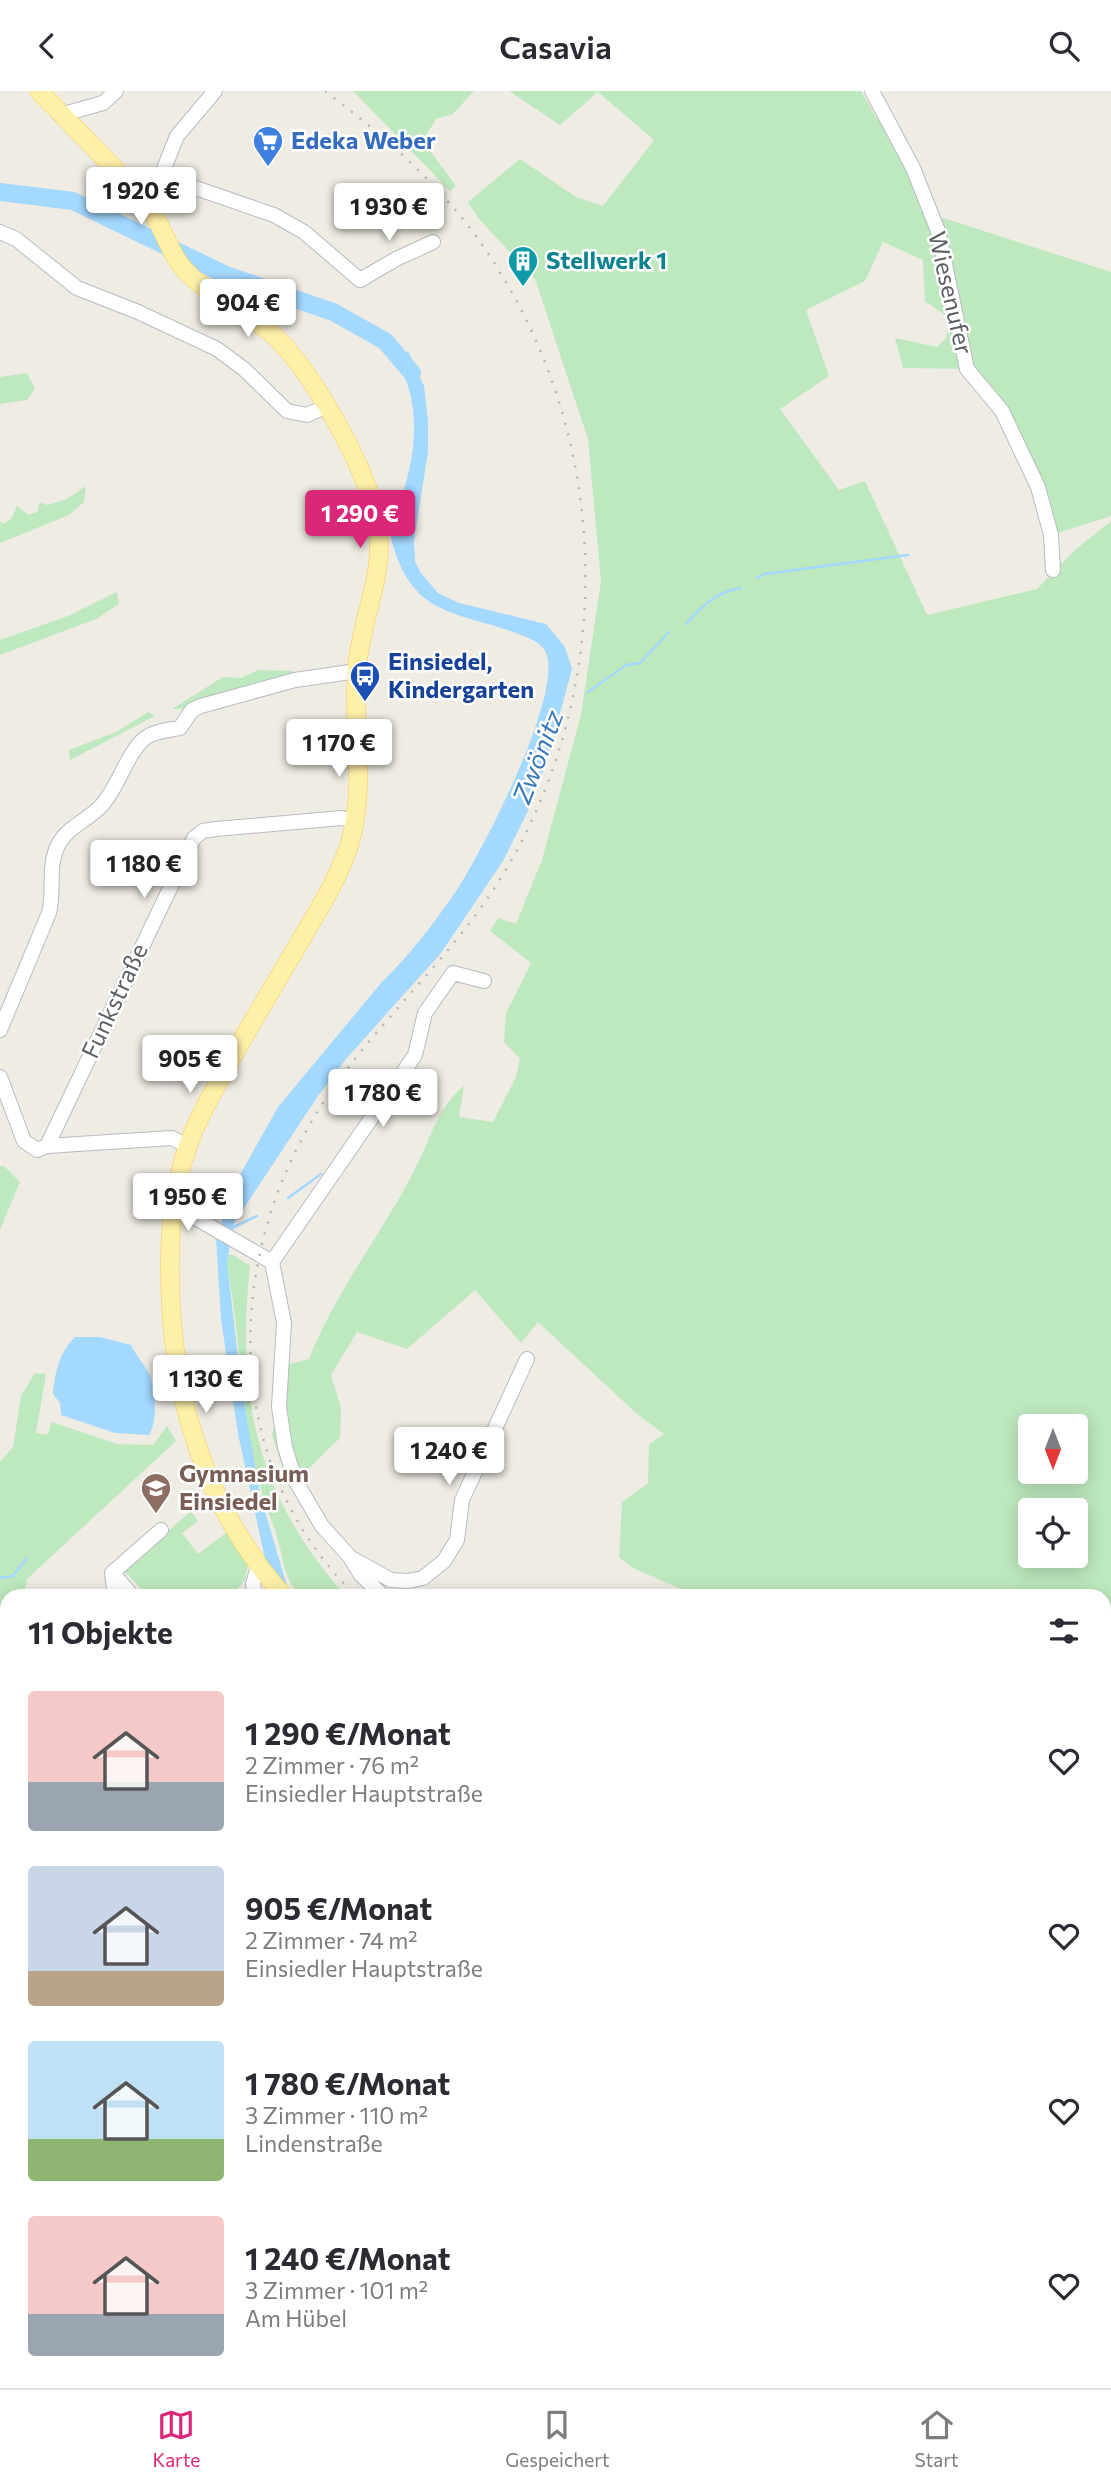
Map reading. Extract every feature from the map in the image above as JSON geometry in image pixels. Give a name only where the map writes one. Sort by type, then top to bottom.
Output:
[{"type":"main road","points":[[40,91],[60,115],[145,200],[181,265],[207,289],[270,331],[291,354],[351,450],[372,499],[380,543],[376,589],[363,633],[357,671],[359,771],[355,821],[339,870],[201,1115],[187,1146],[172,1210],[170,1302],[182,1402],[212,1486],[258,1567],[277,1589]]},
{"type":"street","points":[[60,115],[103,103],[116,91]]},
{"type":"street","points":[[145,200],[161,176],[177,136],[215,91]]},
{"type":"street","name":"Wiesenufer","points":[[872,91],[913,168],[937,231],[967,369],[1002,411],[1038,487],[1051,535],[1053,571]]},
{"type":"street","points":[[161,176],[274,215],[304,232],[360,280],[433,242]]},
{"type":"street","points":[[0,232],[16,239],[76,288],[138,311],[217,349],[244,369],[287,411],[307,415],[325,407]]},
{"type":"street","points":[[0,1030],[49,913],[52,902],[50,869],[57,847],[67,831],[99,808],[113,792],[139,744],[148,736],[180,728],[192,711],[201,706],[305,678],[357,671]]},
{"type":"street","name":"Funkstraße","points":[[47,1146],[194,838],[203,831],[216,829],[341,818],[355,821]]},
{"type":"street","points":[[272,1262],[415,1055],[425,1013],[453,973],[484,981]]},
{"type":"street","points":[[0,1077],[23,1141],[37,1150],[47,1146],[172,1138],[187,1146]]},
{"type":"street","points":[[172,1210],[187,1213],[272,1262],[285,1324],[279,1407],[285,1447],[295,1480],[322,1526],[376,1589]]},
{"type":"street","points":[[350,1557],[391,1580],[423,1578],[444,1562],[457,1540],[462,1500],[527,1359]]},
{"type":"street","points":[[112,1573],[161,1530]]},
{"type":"street","points":[[253,1589],[258,1567]]},
{"type":"street","points":[[112,1573],[114,1589]]},
{"type":"street","points":[[112,1573],[126,1589]]},
{"type":"green space","points":[[353,91],[474,91],[453,114],[436,119],[427,134],[431,152],[456,186],[450,191]]},
{"type":"green space","points":[[509,91],[861,91],[877,119],[885,117],[931,214],[1111,272],[1111,516],[1051,535],[1002,411],[967,369],[903,368],[895,338],[937,347],[946,338],[950,319],[925,301],[923,260],[883,242],[865,281],[806,310],[829,376],[780,409],[839,490],[865,481],[927,615],[1037,589],[1075,550],[1111,521],[1111,1589],[681,1589],[633,1568],[619,1557],[622,1502],[648,1483],[649,1444],[664,1434],[637,1414],[538,1322],[521,1343],[475,1290],[407,1349],[357,1332],[331,1375],[341,1408],[340,1438],[309,1468],[287,1482],[272,1435],[286,1365],[309,1359],[332,1311],[419,1162],[447,1104],[464,1086],[459,1117],[493,1122],[516,1077],[520,1058],[504,1042],[506,1013],[531,963],[490,931],[498,918],[516,924],[542,860],[581,715],[601,581],[588,439],[535,279],[479,219],[468,202],[520,159],[576,197],[603,206],[654,140],[598,92],[560,125]]},
{"type":"green space","points":[[27,373],[35,389],[27,400],[0,404],[0,377]]},
{"type":"green space","points":[[86,486],[84,502],[69,515],[0,543],[0,521],[3,524],[11,519],[17,506],[29,515],[37,512],[40,502],[47,505],[67,499]]},
{"type":"green space","points":[[117,592],[119,604],[96,619],[0,655],[0,640],[68,616]]},
{"type":"green space","points":[[258,670],[293,671],[292,677],[197,701],[181,709],[172,709],[223,677],[241,678]]},
{"type":"green space","points":[[148,712],[155,716],[70,760],[69,750],[116,732]]},
{"type":"green space","points":[[0,1166],[4,1166],[20,1182],[0,1230]]},
{"type":"green space","points":[[225,1255],[234,1255],[250,1266],[246,1359],[250,1402],[259,1443],[272,1482],[291,1521],[315,1558],[340,1589],[295,1589],[290,1582],[258,1480],[243,1391]]},
{"type":"green space","points":[[35,1373],[46,1374],[36,1433],[47,1435],[52,1422],[117,1444],[153,1445],[167,1426],[176,1441],[27,1579],[25,1589],[0,1589],[0,1462],[13,1447],[21,1396]]},
{"type":"green space","points":[[191,1511],[198,1521],[182,1533],[198,1554],[227,1532],[248,1565],[245,1580],[238,1589],[141,1589],[123,1570]]},
{"type":"water","points":[[408,351],[424,386],[428,452],[414,540],[415,561],[420,572],[438,593],[459,603],[546,624],[565,647],[572,669],[548,758],[528,811],[503,861],[441,953],[346,1059],[318,1096],[234,1223],[227,1262],[241,1385],[260,1495],[288,1589],[271,1589],[238,1434],[221,1319],[216,1237],[241,1173],[278,1107],[422,937],[469,869],[520,768],[545,695],[548,667],[543,648],[538,643],[439,607],[424,598],[411,584],[401,566],[392,542],[391,529],[408,476],[414,424],[409,390],[395,359]]},
{"type":"water","points":[[75,1337],[100,1337],[131,1345],[151,1379],[155,1415],[149,1435],[115,1433],[61,1415],[60,1403],[53,1394],[55,1378],[62,1356]]},
{"type":"waterway","name":"Zwönitz","points":[[0,192],[73,201],[226,275],[333,312],[385,341],[412,373]]},
{"type":"waterway","points":[[757,578],[764,574],[908,555]]},
{"type":"waterway","points":[[686,624],[717,596],[741,588]]},
{"type":"waterway","points":[[588,692],[626,665],[640,663],[669,632]]},
{"type":"waterway","points":[[288,1198],[321,1174]]},
{"type":"waterway","points":[[232,1228],[257,1216]]},
{"type":"waterway","points":[[0,1578],[13,1576],[26,1559]]},
{"type":"railway","points":[[325,91],[383,138],[437,189],[469,227],[516,299],[550,377],[573,458],[584,541],[583,626],[570,709],[545,791],[507,868],[488,897],[446,952],[357,1056],[336,1084],[299,1145],[272,1210],[255,1277],[250,1346],[257,1413],[277,1479],[309,1540],[350,1589]]},
{"type":"place","name":"Edeka Weber","points":[[268,168]]},
{"type":"place","name":"Stellwerk 1","points":[[523,288]]},
{"type":"place","name":"Einsiedel, Kindergarten","points":[[365,703]]},
{"type":"place","name":"Gymnasium Einsiedel","points":[[156,1515]]}]
